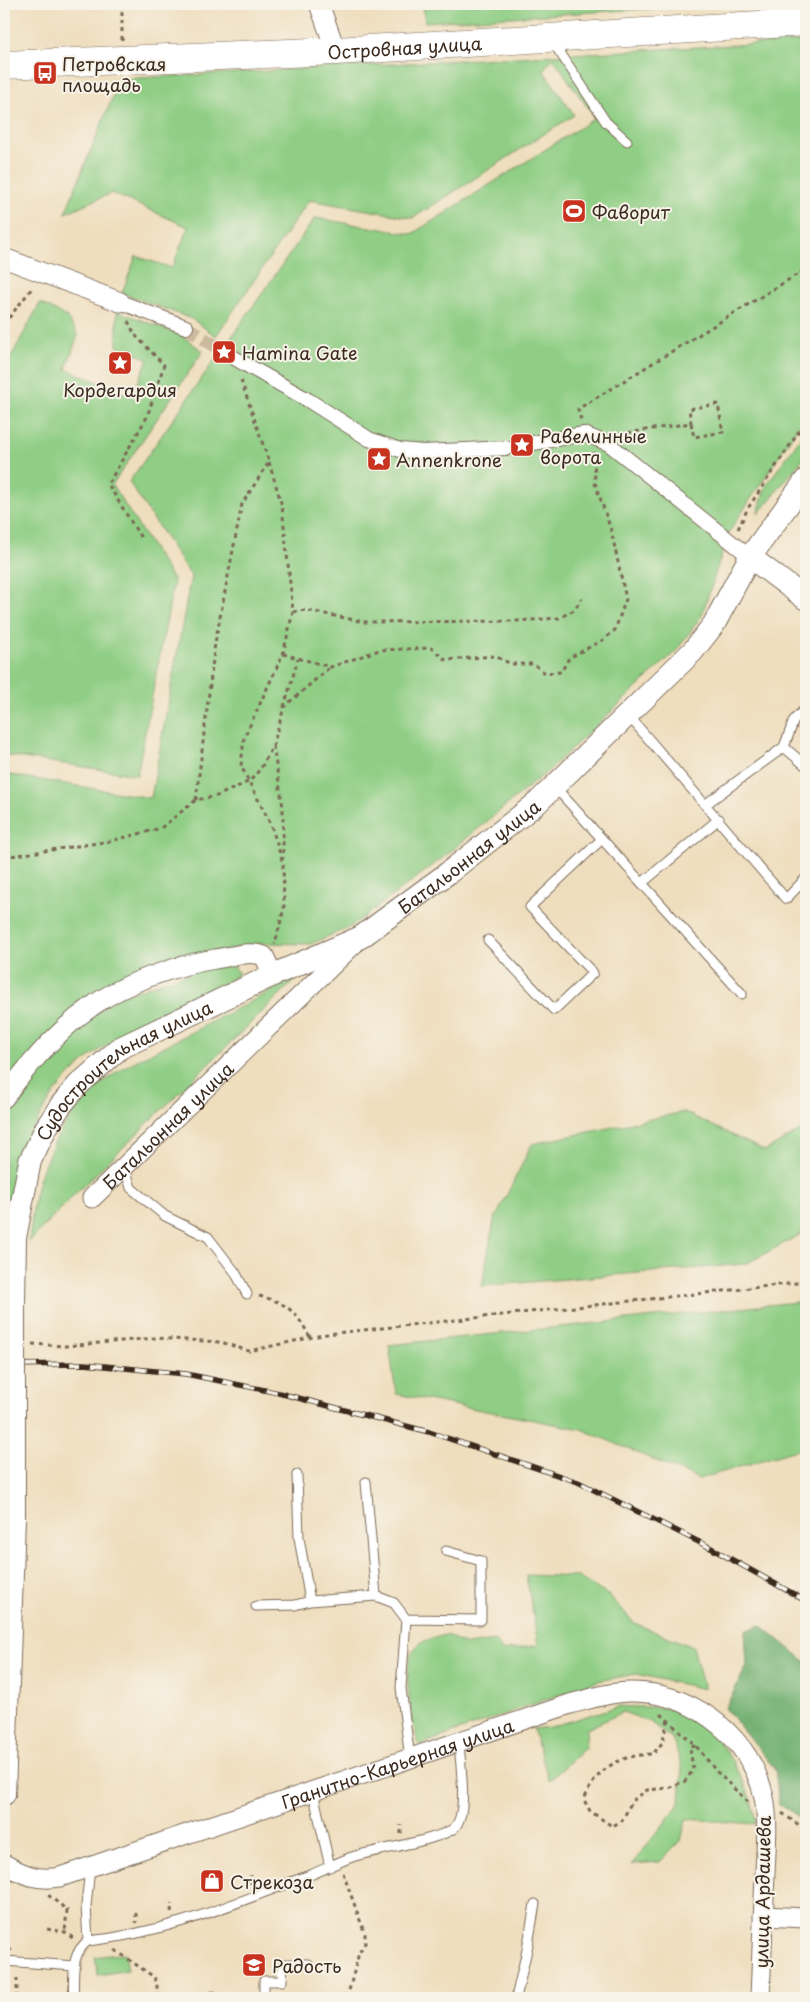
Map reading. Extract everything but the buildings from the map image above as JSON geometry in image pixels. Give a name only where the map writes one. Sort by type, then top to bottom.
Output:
[{"type":"main road","name":"Островная улица","points":[[4,65],[336,50],[806,22]]},
{"type":"street","points":[[319,4],[336,50]]},
{"type":"street","points":[[4,258],[186,327]]},
{"type":"street","points":[[224,352],[308,400],[369,439],[400,450],[423,452],[506,448]]},
{"type":"street","points":[[522,445],[589,436],[609,444],[731,544],[806,599]]},
{"type":"street","name":"Батальонная улица","points":[[92,1198],[361,936],[448,873],[555,786],[693,650],[714,624],[750,557],[806,480]]},
{"type":"street","name":"Судостроительная улица","points":[[4,1794],[14,1528],[15,1238],[30,1161],[46,1128],[61,1105],[78,1085],[120,1048],[269,965],[361,936]]},
{"type":"street","points":[[4,1098],[34,1061],[66,1027],[92,1005],[112,994],[168,971],[205,961],[250,954],[269,965]]},
{"type":"street","name":"Гранитно-Карьерная улица","points":[[4,1864],[25,1876],[36,1878],[60,1877],[570,1704],[629,1692],[672,1699],[699,1710],[718,1723],[734,1739],[761,1786]]},
{"type":"street","name":"улица Ардашева","points":[[760,1998],[765,1812],[761,1786]]},
{"type":"street","points":[[763,1916],[806,1918]]},
{"type":"lane","points":[[550,36],[606,122],[627,141]]},
{"type":"lane","points":[[706,804],[784,747],[794,720],[806,708]]},
{"type":"lane","points":[[628,715],[786,899],[806,878]]},
{"type":"lane","points":[[784,747],[806,766]]},
{"type":"lane","points":[[555,786],[742,994]]},
{"type":"lane","points":[[642,883],[719,819]]},
{"type":"lane","points":[[488,940],[554,1010],[593,973],[530,907],[602,839]]},
{"type":"lane","points":[[124,1167],[131,1188],[165,1216],[208,1237],[235,1272],[247,1294]]},
{"type":"lane","points":[[297,1474],[299,1538],[310,1601]]},
{"type":"lane","points":[[366,1482],[376,1596]]},
{"type":"lane","points":[[406,1619],[481,1620],[481,1561],[446,1551]]},
{"type":"lane","points":[[256,1606],[295,1605],[310,1601],[376,1596],[394,1603],[406,1619],[401,1688],[410,1759]]},
{"type":"lane","points":[[85,1944],[146,1933],[183,1922],[330,1867],[354,1856],[427,1838],[453,1829],[461,1817],[462,1806],[459,1743]]},
{"type":"lane","points":[[313,1792],[330,1867]]},
{"type":"lane","points":[[74,1998],[75,1957],[85,1944],[90,1868]]},
{"type":"lane","points":[[516,1998],[535,1904]]},
{"type":"lane","points":[[4,1961],[75,1966]]},
{"type":"lane","points":[[264,1998],[264,1982],[282,1981],[283,1964],[308,1964]]},
{"type":"path","points":[[122,4],[122,48]]},
{"type":"path","points":[[284,707],[330,667],[379,650],[414,647],[431,648],[446,660],[495,656],[511,664],[534,664],[545,673],[561,672],[569,658],[603,640],[615,630],[626,599],[611,530],[595,483],[589,436],[578,409],[806,269]]},
{"type":"path","points":[[4,324],[44,273]]},
{"type":"path","points":[[120,302],[135,335],[164,365],[147,417],[108,484],[141,538]]},
{"type":"path","points":[[224,352],[243,384],[282,506],[293,612],[284,654],[244,738],[241,766],[271,825],[283,862]]},
{"type":"path","points":[[718,404],[723,432],[694,437],[691,423],[689,409],[718,404]]},
{"type":"path","points":[[731,544],[748,508],[806,421]]},
{"type":"path","points":[[589,436],[691,423]]},
{"type":"path","points":[[196,800],[215,643],[242,504],[269,462]]},
{"type":"path","points":[[293,612],[306,610],[365,622],[516,621],[559,618],[574,610],[582,598]]},
{"type":"path","points":[[284,654],[330,667]]},
{"type":"path","points":[[4,857],[111,841],[161,828],[196,800],[217,796],[250,782],[261,768],[273,746],[298,659]]},
{"type":"path","points":[[269,965],[284,908],[283,807],[273,746]]},
{"type":"path","points":[[26,1344],[66,1346],[155,1338],[221,1342],[249,1351],[310,1337],[806,1282]]},
{"type":"path","points":[[247,1294],[278,1300],[298,1315],[310,1337]]},
{"type":"path","points":[[629,1692],[668,1720],[696,1746],[717,1772],[754,1808],[765,1812]]},
{"type":"path","points":[[668,1720],[662,1743],[653,1754],[634,1755],[616,1762],[597,1776],[584,1800],[590,1811],[612,1826],[622,1821],[632,1801],[647,1790],[668,1788],[686,1781],[693,1770],[690,1746],[696,1746]]},
{"type":"path","points":[[340,1863],[364,1934],[365,1943],[359,1953],[347,1998]]},
{"type":"path","points":[[36,1878],[38,1884],[52,1899],[67,1910],[65,1932]]},
{"type":"path","points":[[47,1929],[65,1932],[85,1944]]},
{"type":"path","points":[[104,1940],[154,1977],[157,1983],[157,1998]]},
{"type":"path","points":[[17,1998],[18,1977]]},
{"type":"green space","points":[[423,4],[731,4],[425,22]]},
{"type":"green space","points":[[806,41],[806,415],[729,532],[702,615],[677,650],[549,770],[444,857],[352,926],[311,944],[261,943],[198,956],[138,976],[4,1089],[4,774],[151,798],[191,576],[129,482],[216,358],[219,360],[230,344],[228,342],[315,218],[412,234],[595,118],[553,58],[543,70],[574,115],[413,218],[309,200],[216,336],[192,319],[122,293],[136,256],[172,268],[188,227],[112,193],[65,213],[120,79]]},
{"type":"green space","points":[[40,303],[67,317],[78,335],[66,369],[132,396],[148,359],[117,346],[117,311],[181,335],[203,351],[112,485],[174,581],[137,775],[4,755],[4,370]]},
{"type":"green space","points":[[806,430],[806,455],[758,514],[765,487]]},
{"type":"green space","points":[[210,966],[234,966],[239,974],[197,1001],[112,1042],[87,1059],[66,1079],[49,1102],[35,1126],[24,1152],[15,1180],[4,1237],[4,1109],[16,1090],[72,1030],[120,996]]},
{"type":"green space","points":[[298,977],[73,1196],[29,1242],[35,1196],[48,1156],[68,1120],[95,1090],[128,1065]]},
{"type":"green space","points":[[684,1112],[765,1151],[805,1128],[806,1217],[801,1234],[746,1264],[482,1286],[494,1221],[532,1144]]},
{"type":"green space","points":[[806,1301],[806,1447],[699,1479],[581,1429],[396,1394],[389,1345]]},
{"type":"green space","points":[[526,1575],[578,1577],[611,1597],[634,1623],[693,1647],[704,1689],[636,1674],[598,1681],[419,1745],[413,1724],[408,1682],[410,1657],[414,1649],[425,1641],[446,1635],[466,1645],[496,1641],[503,1651],[538,1645]]},
{"type":"green space","points":[[761,1625],[806,1662],[806,1821],[779,1804],[775,1769],[725,1708],[747,1666],[745,1631]]},
{"type":"green space","points":[[620,1706],[658,1708],[681,1712],[695,1719],[708,1730],[731,1759],[741,1776],[748,1792],[756,1824],[686,1819],[681,1841],[660,1862],[632,1864],[680,1803],[682,1767],[673,1740],[650,1722],[623,1712],[587,1729],[585,1748],[549,1781],[533,1729],[550,1727]]},
{"type":"green space","points":[[125,1953],[128,1970],[98,1975],[95,1957]]},
{"type":"tunnel","points":[[186,327],[224,352]]},
{"type":"railway","points":[[4,1365],[84,1364],[186,1374],[279,1393],[429,1432],[578,1482],[711,1548],[806,1601]]},
{"type":"place","name":"Петровская площадь","points":[[45,73]]},
{"type":"place","name":"Фаворит","points":[[574,211]]},
{"type":"place","name":"Hamina Gate","points":[[224,352]]},
{"type":"place","name":"Кордегардия","points":[[120,363]]},
{"type":"place","name":"Равелинные ворота","points":[[522,445]]},
{"type":"place","name":"Annenkrone","points":[[379,459]]},
{"type":"place","name":"Стрекоза","points":[[212,1881]]},
{"type":"place","name":"Радость","points":[[254,1965]]}]
